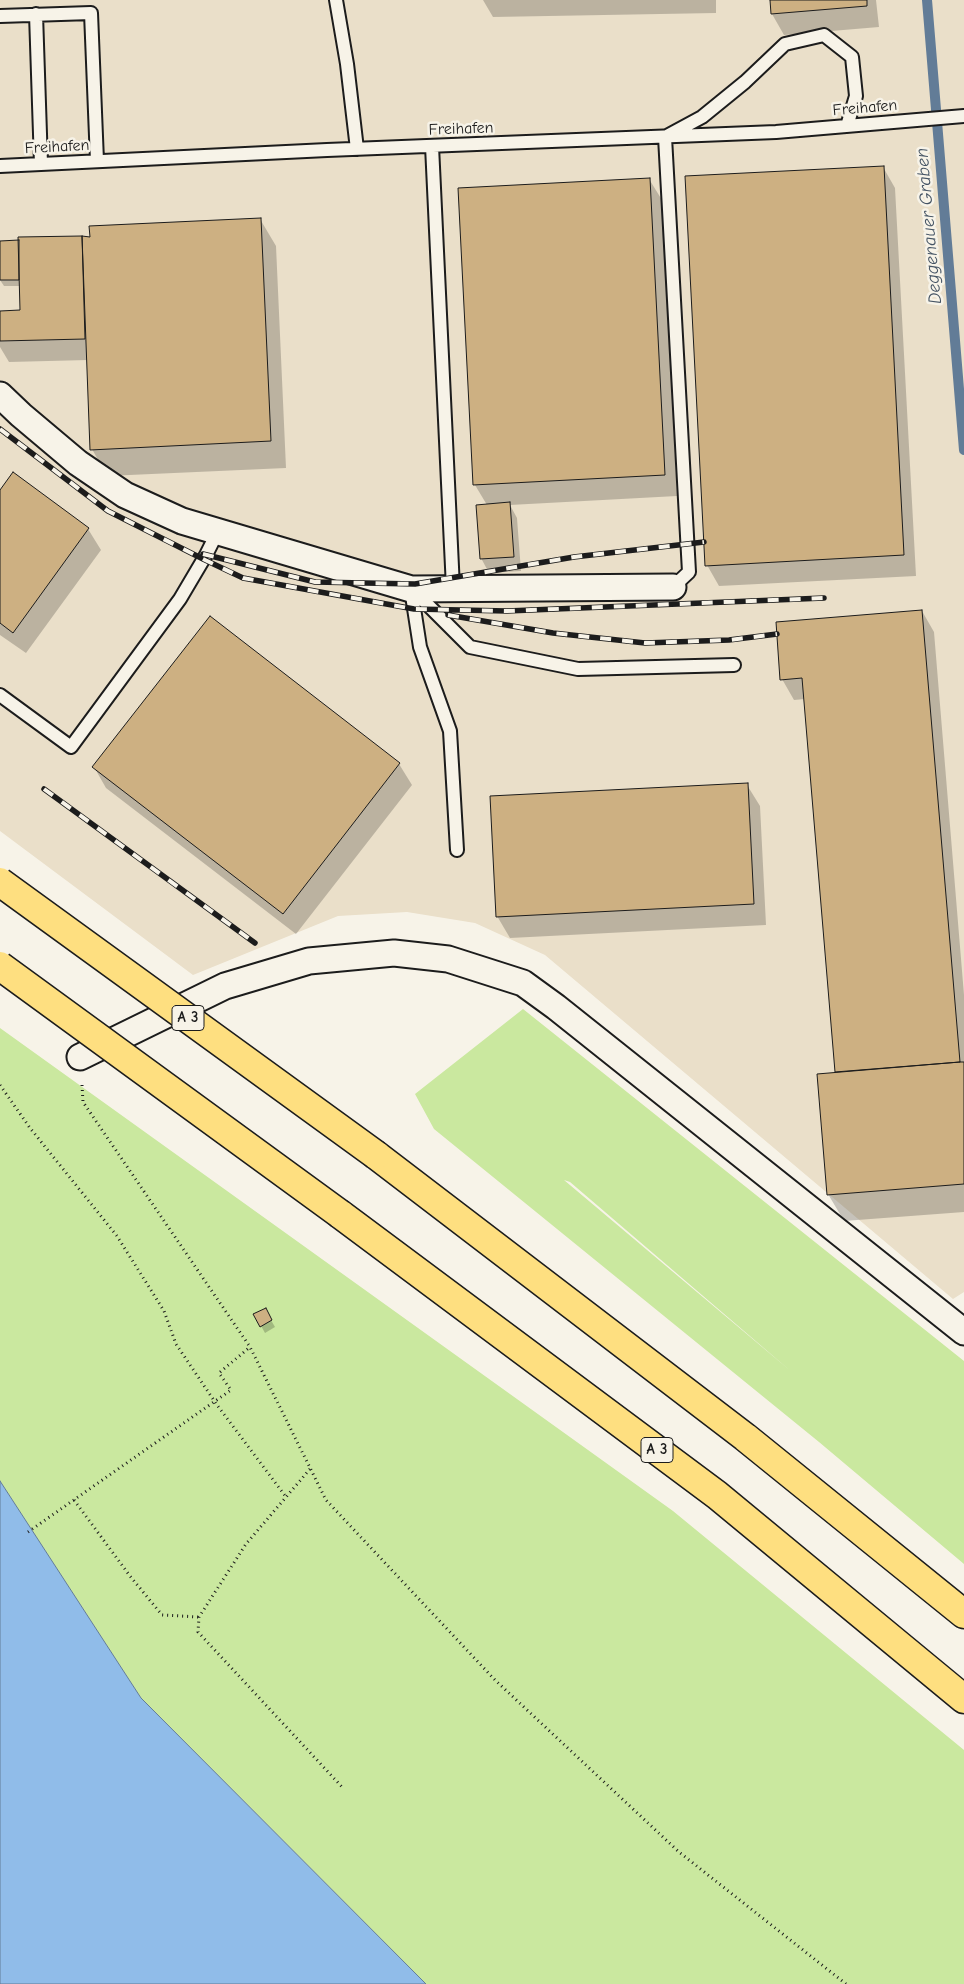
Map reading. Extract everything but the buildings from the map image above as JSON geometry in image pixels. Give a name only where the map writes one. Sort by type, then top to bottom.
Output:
[{"type":"highway","name":"A 3","points":[[0,882],[376,1155],[745,1437],[964,1614]]},
{"type":"highway","name":"A 3","points":[[0,966],[340,1214],[717,1495],[964,1699]]},
{"type":"street","points":[[0,394],[20,415],[78,463],[124,495],[182,521],[411,589],[673,587]]},
{"type":"street","points":[[80,1056],[224,986],[309,961],[394,953],[448,959],[523,983],[556,1007],[964,1332]]},
{"type":"lane","points":[[336,0],[347,64],[358,149]]},
{"type":"lane","points":[[0,16],[91,13],[97,161]]},
{"type":"lane","points":[[36,14],[41,164]]},
{"type":"lane","points":[[673,587],[689,572],[666,137],[702,117],[745,82],[785,44],[824,35],[852,57],[856,96],[846,126]]},
{"type":"lane","name":"Freihafen","points":[[0,166],[776,132],[964,116]]},
{"type":"lane","points":[[432,146],[453,588]]},
{"type":"lane","points":[[0,695],[71,747],[180,599],[218,531]]},
{"type":"lane","points":[[411,589],[470,647],[578,669],[734,665]]},
{"type":"lane","points":[[411,589],[420,646],[450,732],[457,850]]},
{"type":"path","points":[[80,1056],[83,1102],[250,1348],[326,1500],[495,1680],[679,1852],[846,1984]]},
{"type":"path","points":[[0,1085],[30,1128],[117,1236],[164,1311],[176,1344],[214,1401],[286,1497]]},
{"type":"path","points":[[28,1532],[231,1390],[219,1372],[250,1348]]},
{"type":"path","points":[[310,1469],[246,1544],[199,1617],[198,1632],[343,1788]]},
{"type":"path","points":[[74,1500],[130,1576],[162,1615],[199,1617]]},
{"type":"shaded area","points":[[0,0],[964,0],[964,1292],[953,1299],[545,955],[475,923],[407,912],[338,916],[193,975],[0,831]]},
{"type":"green space","points":[[523,1009],[964,1361],[964,1564],[819,1442],[434,1129],[415,1094]],"holes":[[[564,1180],[570,1182],[793,1373]]]},
{"type":"green space","points":[[0,1028],[673,1511],[964,1750],[964,1984],[426,1984],[141,1698],[0,1481]]},
{"type":"water","points":[[0,1481],[141,1698],[426,1984],[0,1984]]},
{"type":"waterway","name":"Deggenauer Graben","points":[[927,0],[964,450]]},
{"type":"railway","points":[[0,429],[108,511],[243,578],[414,609],[507,611],[824,598]]},
{"type":"railway","points":[[203,554],[315,582],[415,584],[574,557],[704,542]]},
{"type":"railway","points":[[448,615],[553,633],[645,643],[729,640],[777,634]]},
{"type":"railway","points":[[44,789],[255,943]]}]
